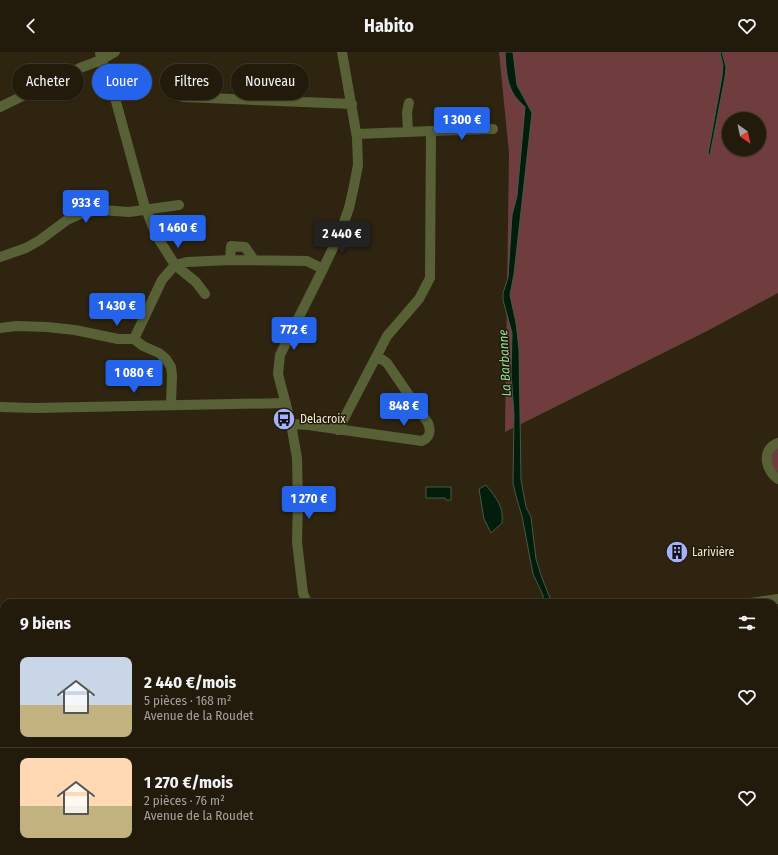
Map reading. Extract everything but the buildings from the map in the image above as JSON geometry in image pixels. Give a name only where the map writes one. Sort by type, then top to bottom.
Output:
[{"type":"street","points":[[0,107],[80,68],[100,56],[115,52]]},
{"type":"street","points":[[306,599],[297,542],[297,458],[292,424],[278,374],[280,355],[324,269],[341,231],[349,208],[358,165],[357,134],[342,52]]},
{"type":"street","points":[[100,56],[109,76],[146,210],[156,235],[174,265],[196,282],[205,294]]},
{"type":"street","points":[[223,99],[352,104]]},
{"type":"street","points":[[408,132],[407,112],[409,103]]},
{"type":"street","points":[[357,134],[493,129]]},
{"type":"street","points":[[338,430],[387,336],[419,299],[430,278],[432,131]]},
{"type":"street","points":[[0,257],[26,248],[40,240],[67,220],[85,212],[102,210],[129,212],[179,205]]},
{"type":"street","points":[[134,339],[162,280],[174,265],[187,262],[230,260],[231,246],[245,247],[254,260],[307,261],[324,269]]},
{"type":"street","points":[[0,328],[16,326],[47,327],[118,339],[134,339],[143,346],[159,353],[166,359],[172,375],[171,404]]},
{"type":"street","points":[[292,424],[422,441],[430,435],[428,423],[387,363],[377,356]]},
{"type":"street","points":[[0,407],[35,408],[171,404],[286,403]]},
{"type":"street","points":[[778,443],[768,451],[766,456],[766,462],[773,475],[778,479]]},
{"type":"shaded area","points":[[499,52],[778,52],[778,293],[707,331],[505,432],[509,153]]},
{"type":"shaded area","points":[[505,52],[513,52],[517,85],[532,113],[514,274],[510,295],[516,323],[519,349],[521,480],[526,507],[531,517],[536,559],[550,599],[544,599],[533,574],[522,516],[513,483],[514,415],[511,373],[512,333],[503,300],[503,293],[508,278],[512,215],[517,196],[525,107],[511,90],[507,74]]},
{"type":"shaded area","points":[[720,52],[722,52],[726,67],[710,155],[708,154],[722,77],[723,65]]},
{"type":"shaded area","points":[[778,446],[778,472],[770,460],[773,452]]},
{"type":"shaded area","points":[[486,485],[498,502],[502,512],[502,523],[491,533],[484,519],[479,489]]},
{"type":"shaded area","points":[[426,487],[451,487],[451,500],[446,500],[445,498],[426,498]]},
{"type":"place","name":"Delacroix","points":[[284,419]]},
{"type":"place","name":"Larivière","points":[[677,552]]},
{"type":"water label","name":"La Barbanne","points":[[504,363]]}]
